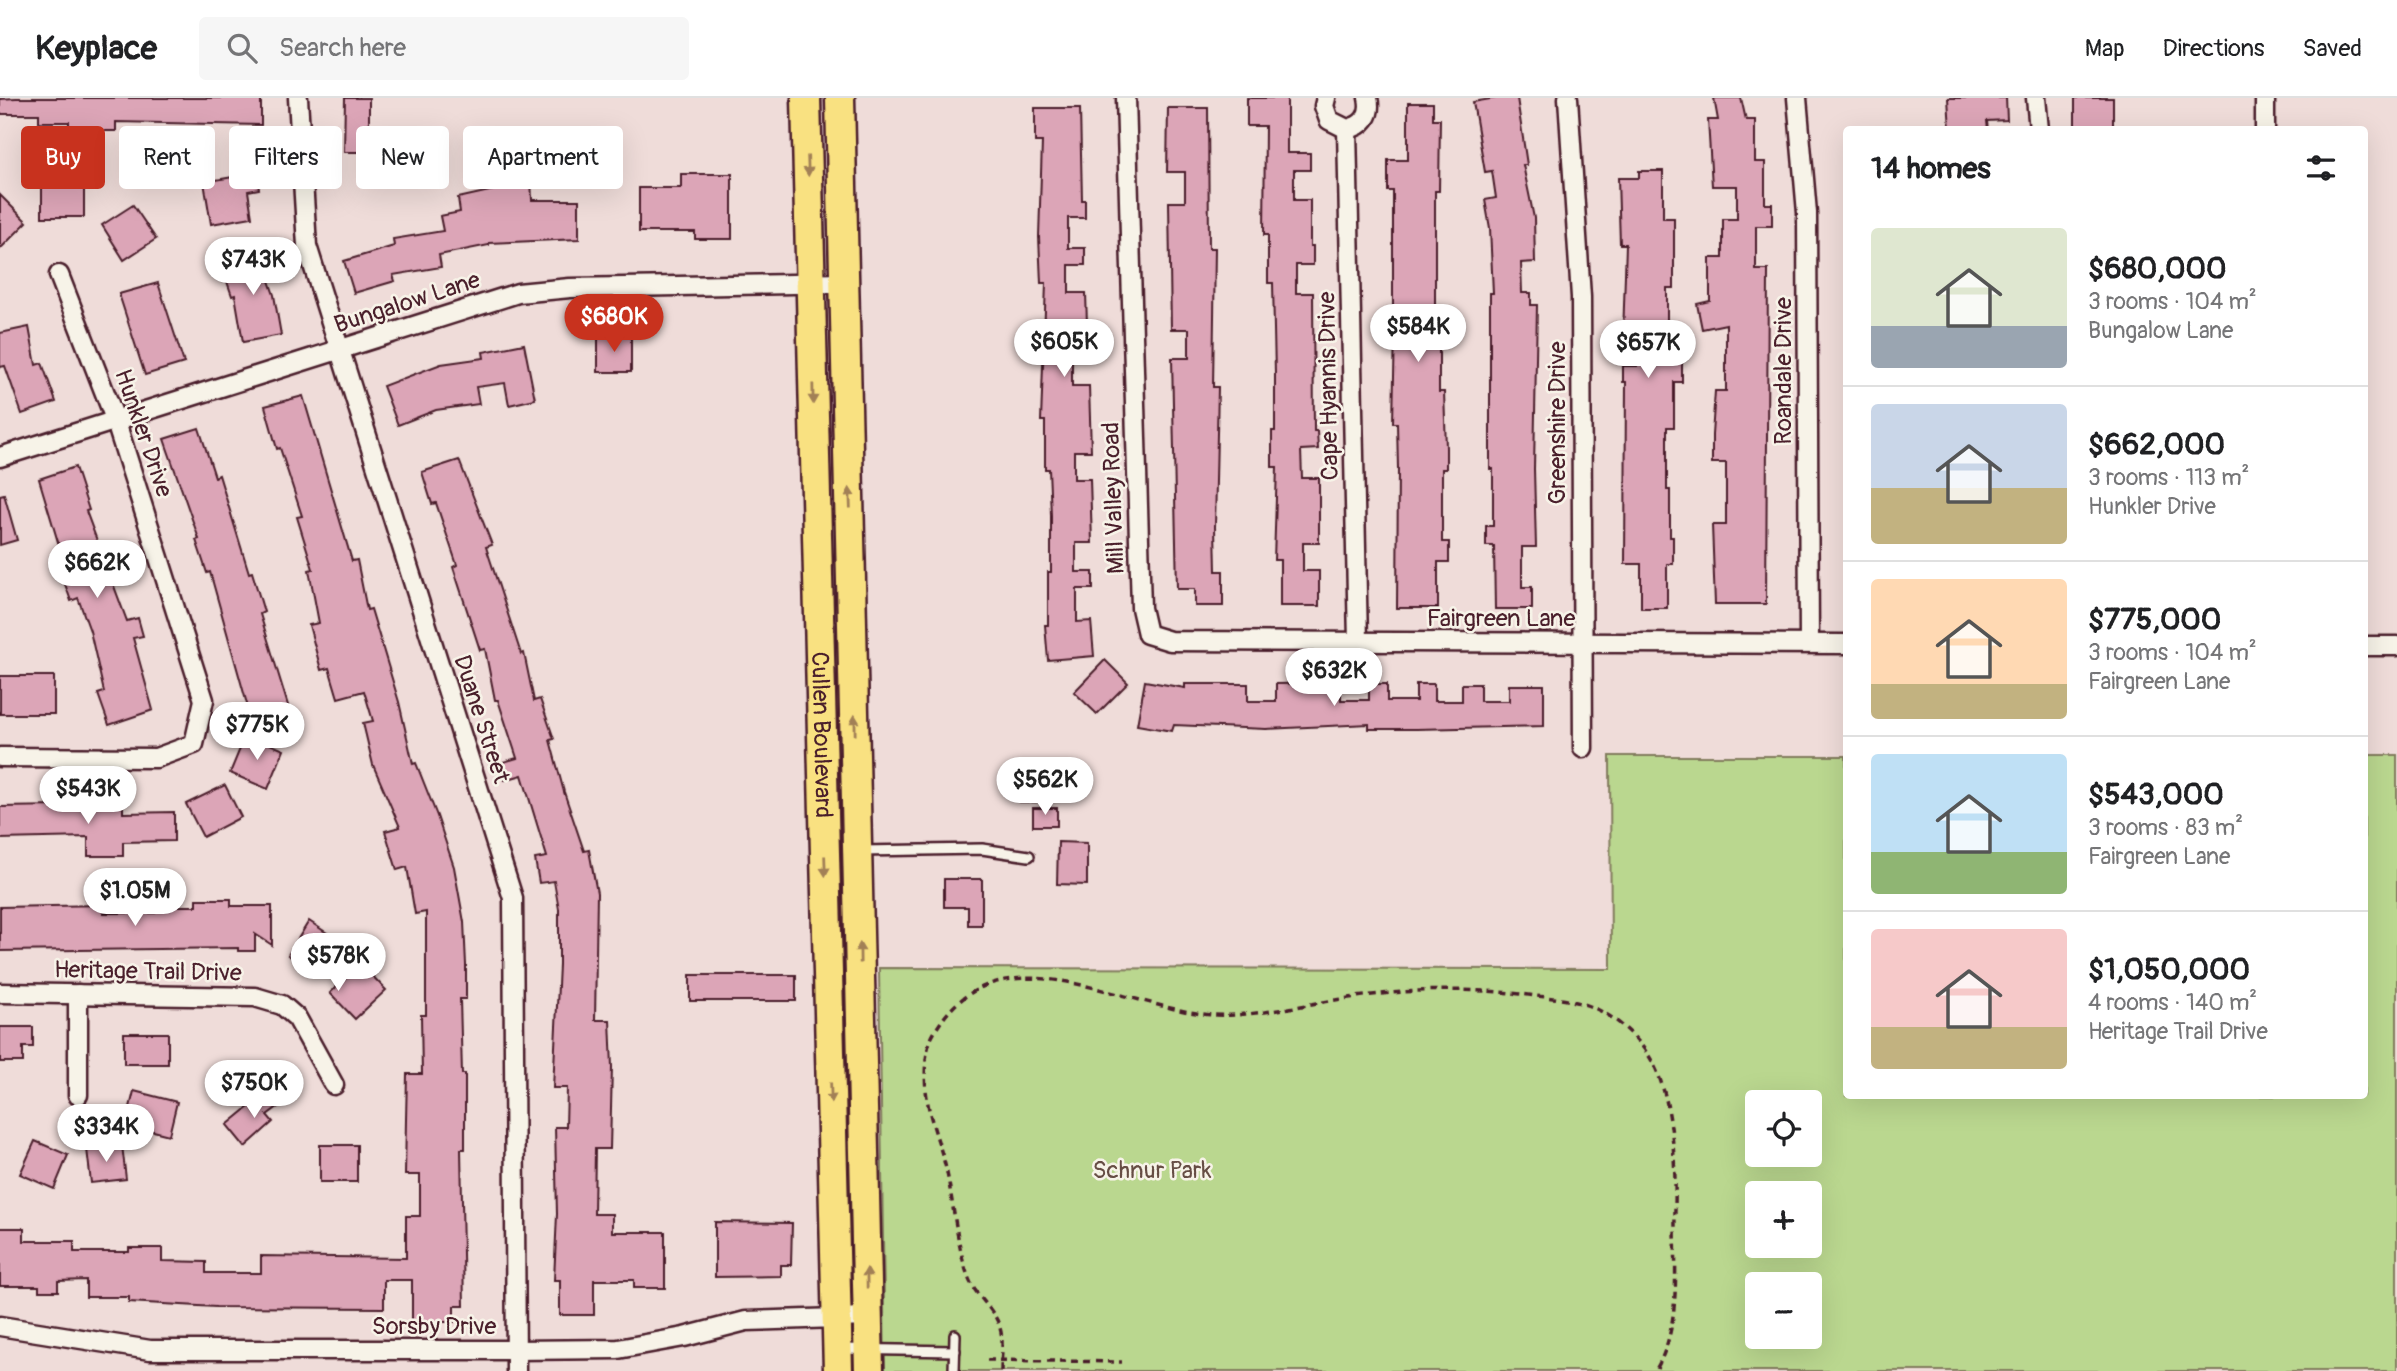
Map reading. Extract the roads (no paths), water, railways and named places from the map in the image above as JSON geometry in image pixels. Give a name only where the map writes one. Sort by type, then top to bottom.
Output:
[{"type":"main road","name":"Cullen Boulevard","points":[[806,98],[838,1360]]},
{"type":"main road","name":"Cullen Boulevard","points":[[840,98],[869,1360]]},
{"type":"main road","points":[[818,638],[854,638]]},
{"type":"main road","points":[[828,990],[861,989]]},
{"type":"street","name":"Duane Street","points":[[298,98],[307,246],[513,898],[516,1371]]},
{"type":"street","name":"Mill Valley Road","points":[[1126,98],[1141,608],[1147,634],[1157,637]]},
{"type":"street","points":[[1326,98],[1324,106],[1329,120],[1347,129],[1362,124],[1367,117],[1368,98]]},
{"type":"street","name":"Greenshire Drive","points":[[1568,98],[1581,297],[1583,748]]},
{"type":"street","name":"Roandale Drive","points":[[1797,98],[1807,213],[1809,643]]},
{"type":"street","points":[[2036,98],[2039,126]]},
{"type":"street","points":[[2265,98],[2265,126]]},
{"type":"street","name":"Cape Hyannis Drive","points":[[1347,129],[1358,642]]},
{"type":"street","name":"Hunkler Drive","points":[[0,757],[156,758],[194,744],[204,700],[115,419],[59,275]]},
{"type":"street","name":"Bungalow Lane","points":[[0,457],[491,300],[545,289],[845,283]]},
{"type":"street","name":"Fairgreen Lane","points":[[1157,637],[1170,641],[1843,644]]},
{"type":"street","points":[[2368,646],[2397,646]]},
{"type":"street","name":"Heritage Trail Drive","points":[[0,993],[255,997],[282,1005],[297,1018],[334,1085]]},
{"type":"street","points":[[78,994],[78,1095]]},
{"type":"street","name":"Sorsby Drive","points":[[0,1326],[150,1350],[514,1350],[618,1349],[684,1338],[746,1321],[867,1318]]},
{"type":"lane","points":[[858,852],[982,849],[1029,856]]},
{"type":"lane","points":[[954,1371],[955,1335]]},
{"type":"lane","points":[[838,1360],[869,1360],[955,1351]]},
{"type":"park label","name":"Schnur Park","points":[[1152,1170]]}]
